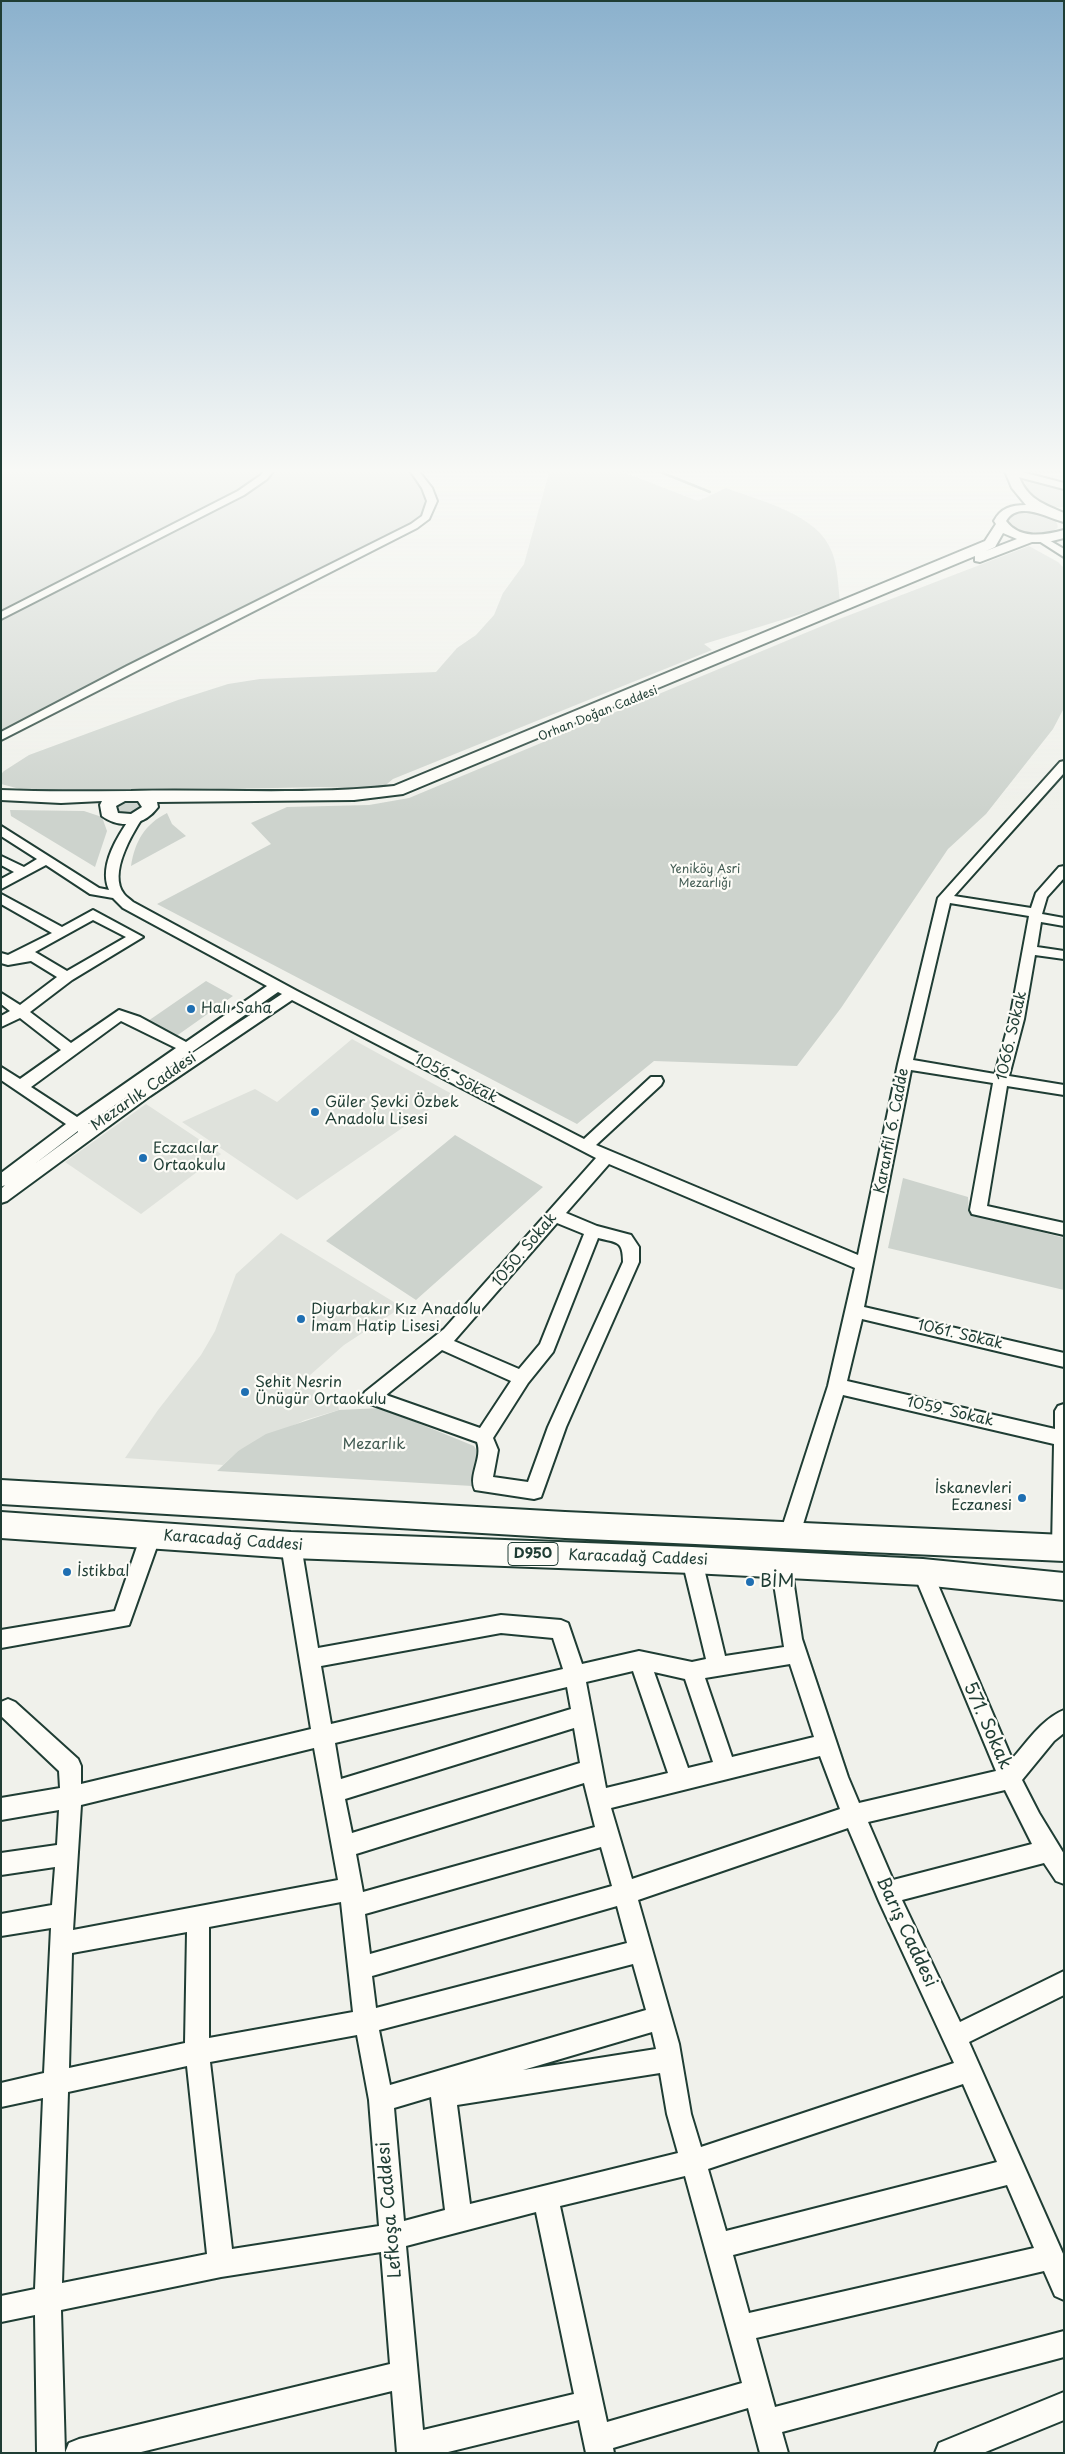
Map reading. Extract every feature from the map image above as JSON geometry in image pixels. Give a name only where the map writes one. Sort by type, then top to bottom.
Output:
[{"type":"highway","name":"Karacadağ Caddesi","points":[[1,1492],[565,1525],[1063,1548]]},
{"type":"highway","name":"Karacadağ Caddesi","points":[[1,1525],[291,1545],[692,1560],[923,1572],[1064,1587]]},
{"type":"main road","points":[[1,801],[81,806],[108,813],[135,816],[397,791],[898,584]]},
{"type":"main road","name":"Orhan Doğan Caddesi","points":[[135,816],[199,802],[357,802],[395,798],[925,584]]},
{"type":"main road","points":[[1,795],[69,798],[123,796]]},
{"type":"main road","points":[[123,796],[135,816]]},
{"type":"main road","points":[[108,813],[108,805],[123,796]]},
{"type":"street","points":[[1,616],[64,584]]},
{"type":"street","points":[[1,737],[131,668],[299,584]]},
{"type":"street","name":"Karanfil 6. Cadde","points":[[790,1534],[837,1386],[856,1311],[905,1064],[946,898],[1064,765]]},
{"type":"street","points":[[1,830],[95,891],[117,895],[113,875],[120,845],[135,816]]},
{"type":"street","points":[[1,885],[46,859]]},
{"type":"street","points":[[1,860],[24,872]]},
{"type":"street","name":"1066. Sokak","points":[[1064,870],[1041,896],[1036,915],[1017,1019],[1001,1079],[978,1210],[1064,1229]]},
{"type":"street","name":"1056. Sokak","points":[[117,895],[128,905],[292,994],[606,1157],[866,1265]]},
{"type":"street","points":[[1,898],[62,934]]},
{"type":"street","points":[[946,898],[1064,922]]},
{"type":"street","points":[[1,1022],[20,1012],[67,977],[136,937],[93,914],[62,934],[5,959]]},
{"type":"street","points":[[1029,950],[1064,955]]},
{"type":"street","points":[[5,959],[33,956],[67,977]]},
{"type":"street","name":"Mezarlık Caddesi","points":[[1,1197],[83,1128],[187,1048],[278,986]]},
{"type":"street","name":"Mezarlık Caddesi","points":[[1,1181],[292,994]]},
{"type":"street","points":[[1,998],[71,1050]]},
{"type":"street","points":[[20,1087],[119,1015],[135,1020],[187,1048]]},
{"type":"street","points":[[905,1064],[1064,1090]]},
{"type":"street","points":[[1,1072],[20,1087],[83,1128]]},
{"type":"street","points":[[586,1146],[656,1081]]},
{"type":"street","name":"1050. Sokak","points":[[484,1437],[371,1397],[440,1342],[490,1290],[606,1157]]},
{"type":"street","points":[[554,1215],[593,1231],[624,1239],[631,1247],[631,1262],[557,1427],[534,1491],[482,1484],[489,1450],[484,1437],[522,1378],[547,1347],[593,1231]]},
{"type":"street","name":"1061. Sokak","points":[[856,1311],[1064,1360]]},
{"type":"street","points":[[440,1342],[522,1378]]},
{"type":"street","name":"1059. Sokak","points":[[837,1386],[1063,1439]]},
{"type":"street","points":[[1063,1548],[1064,1412]]},
{"type":"street","points":[[1,1638],[122,1619],[150,1535]]},
{"type":"street","name":"Lefkoşa Caddesi","points":[[291,1545],[332,1792],[352,1897],[366,2022],[381,2100],[411,2450]]},
{"type":"street","points":[[692,1560],[718,1668]]},
{"type":"street","name":"Barış Caddesi","points":[[781,1565],[792,1639],[838,1778],[887,1893],[970,2070],[1012,2171],[1064,2287]]},
{"type":"street","name":"571. Sokak","points":[[923,1572],[944,1629],[1010,1778],[1047,1851],[1064,1873]]},
{"type":"street","points":[[310,1659],[501,1624],[561,1628],[575,1676],[598,1800],[660,2018],[670,2059],[679,2114],[718,2246],[774,2453]]},
{"type":"street","points":[[1,1809],[71,1797],[323,1738],[639,1660],[692,1671],[797,1654]]},
{"type":"street","points":[[639,1660],[680,1780]]},
{"type":"street","points":[[692,1671],[726,1769]]},
{"type":"street","points":[[3,1708],[70,1766],[71,1797],[62,1915],[48,2301],[51,2453]]},
{"type":"street","points":[[332,1792],[581,1716]]},
{"type":"street","points":[[360,1968],[624,1893],[854,1814],[1010,1778],[1047,1734],[1064,1720]]},
{"type":"street","points":[[598,1800],[827,1744]]},
{"type":"street","points":[[343,1847],[592,1770]]},
{"type":"street","points":[[61,1944],[198,1919],[352,1897],[608,1834]]},
{"type":"street","points":[[887,1893],[1047,1851]]},
{"type":"street","points":[[1,1864],[67,1854]]},
{"type":"street","points":[[1,1925],[62,1915]]},
{"type":"street","points":[[198,1919],[197,2052],[221,2264]]},
{"type":"street","points":[[1,2095],[55,2085],[197,2052],[366,2022],[641,1952]]},
{"type":"street","points":[[955,2037],[1064,1983]]},
{"type":"street","points":[[381,2100],[660,2018]]},
{"type":"street","points":[[459,2218],[443,2095],[670,2059]]},
{"type":"street","points":[[1,2309],[48,2301],[221,2264],[392,2237],[459,2218],[693,2162],[970,2070]]},
{"type":"street","points":[[718,2246],[1012,2171]]},
{"type":"street","points":[[545,2197],[598,2446],[758,2392]]},
{"type":"street","points":[[740,2328],[1050,2257]]},
{"type":"street","points":[[766,2423],[1064,2344]]},
{"type":"street","points":[[79,2453],[404,2374]]},
{"type":"street","points":[[411,2450],[590,2404]]},
{"type":"street","points":[[949,2453],[1064,2406]]},
{"type":"shaded area","name":"Güler Şevki Özbek Anadolu Lisesi","points":[[352,1039],[452,1094],[297,1200],[182,1122],[255,1089],[277,1102]]},
{"type":"shaded area","name":"Eczacılar Ortaokulu","points":[[146,1104],[221,1154],[141,1214],[65,1162]]},
{"type":"shaded area","points":[[281,1233],[402,1307],[344,1345],[300,1384],[337,1400],[339,1410],[305,1420],[238,1451],[223,1465],[125,1458],[158,1410],[201,1355],[215,1331],[236,1274]]},
{"type":"green space","points":[[1,584],[57,584],[1,612]]},
{"type":"green space","points":[[74,584],[295,584],[1,734],[1,620]]},
{"type":"green space","points":[[510,584],[839,584],[840,602],[704,644],[712,650],[393,779],[381,789],[321,787],[35,793],[1,784],[1,774],[29,755],[178,700],[228,684],[260,679],[436,672],[457,648],[476,635],[494,615],[503,593]]},
{"type":"green space","name":"Yeniköy Asri Mezarlığı","points":[[931,584],[1064,584],[1064,708],[1053,729],[986,814],[948,849],[841,1008],[797,1066],[654,1061],[577,1124],[157,904],[271,844],[251,823],[287,807],[369,805],[409,798],[834,621]]},
{"type":"green space","points":[[131,800],[140,801],[144,805],[135,815],[118,814],[116,806]]},
{"type":"green space","points":[[10,810],[84,811],[102,817],[107,831],[95,867],[11,816]]},
{"type":"green space","points":[[167,813],[172,824],[186,836],[131,866],[135,849],[142,834],[153,822]]},
{"type":"green space","name":"Halı Saha","points":[[206,981],[233,996],[175,1037],[148,1021]]},
{"type":"green space","points":[[455,1135],[543,1187],[416,1300],[326,1241]]},
{"type":"green space","points":[[903,1178],[968,1197],[969,1213],[1064,1238],[1064,1290],[888,1248]]},
{"type":"green space","name":"Mezarlık","points":[[381,1408],[474,1446],[483,1461],[472,1486],[217,1471],[238,1451],[266,1434],[339,1410]]},
{"type":"place","name":"Halı Saha","points":[[191,1009]]},
{"type":"place","name":"Güler Şevki Özbek Anadolu Lisesi","points":[[315,1112]]},
{"type":"place","name":"Eczacılar Ortaokulu","points":[[143,1158]]},
{"type":"place","name":"Diyarbakır Kız Anadolu İmam Hatip Lisesi","points":[[301,1319]]},
{"type":"place","name":"Şehit Nesrin Ünügür Ortaokulu","points":[[245,1392]]},
{"type":"place","name":"İskanevleri Eczanesi","points":[[1022,1498]]},
{"type":"place","name":"İstikbal","points":[[67,1572]]},
{"type":"place","name":"BİM","points":[[750,1582]]}]
